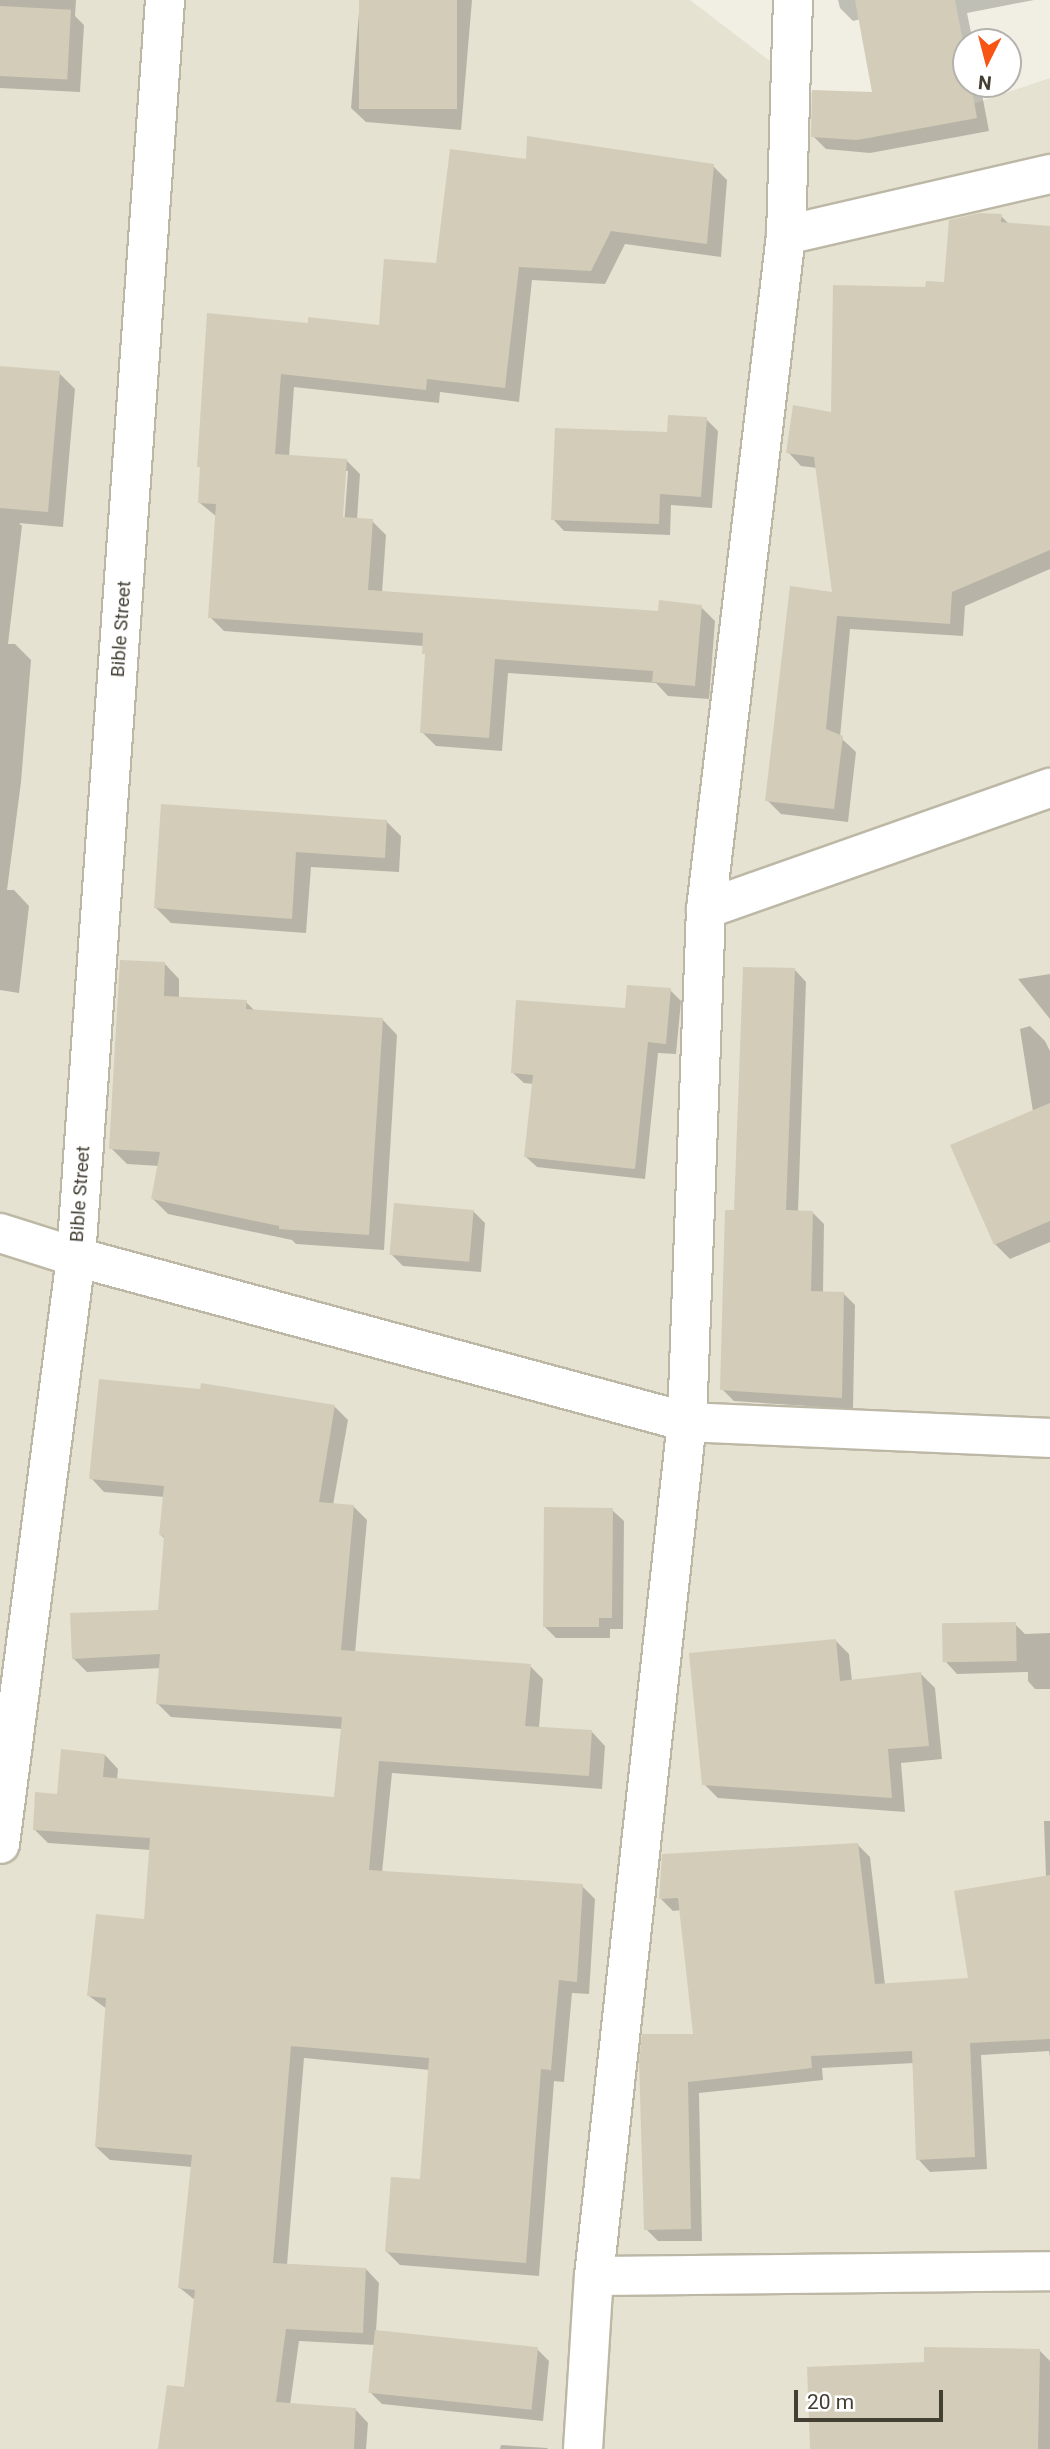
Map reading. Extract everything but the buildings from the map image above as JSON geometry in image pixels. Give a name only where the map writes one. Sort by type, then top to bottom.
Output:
[{"type":"street","name":"Bible Street","points":[[0,1844],[76,1257],[165,0]]},
{"type":"street","points":[[583,2449],[594,2276],[687,1422],[706,909],[786,235],[793,0]]},
{"type":"street","points":[[786,235],[1050,174]]},
{"type":"street","points":[[706,909],[1050,788]]},
{"type":"street","points":[[0,1233],[76,1257],[687,1422],[1050,1438]]},
{"type":"street","points":[[594,2276],[1050,2271]]},
{"type":"shaded area","points":[[0,0],[690,0],[871,138],[990,98],[1022,98],[1022,87],[1050,78],[1050,2449],[0,2449]]}]
